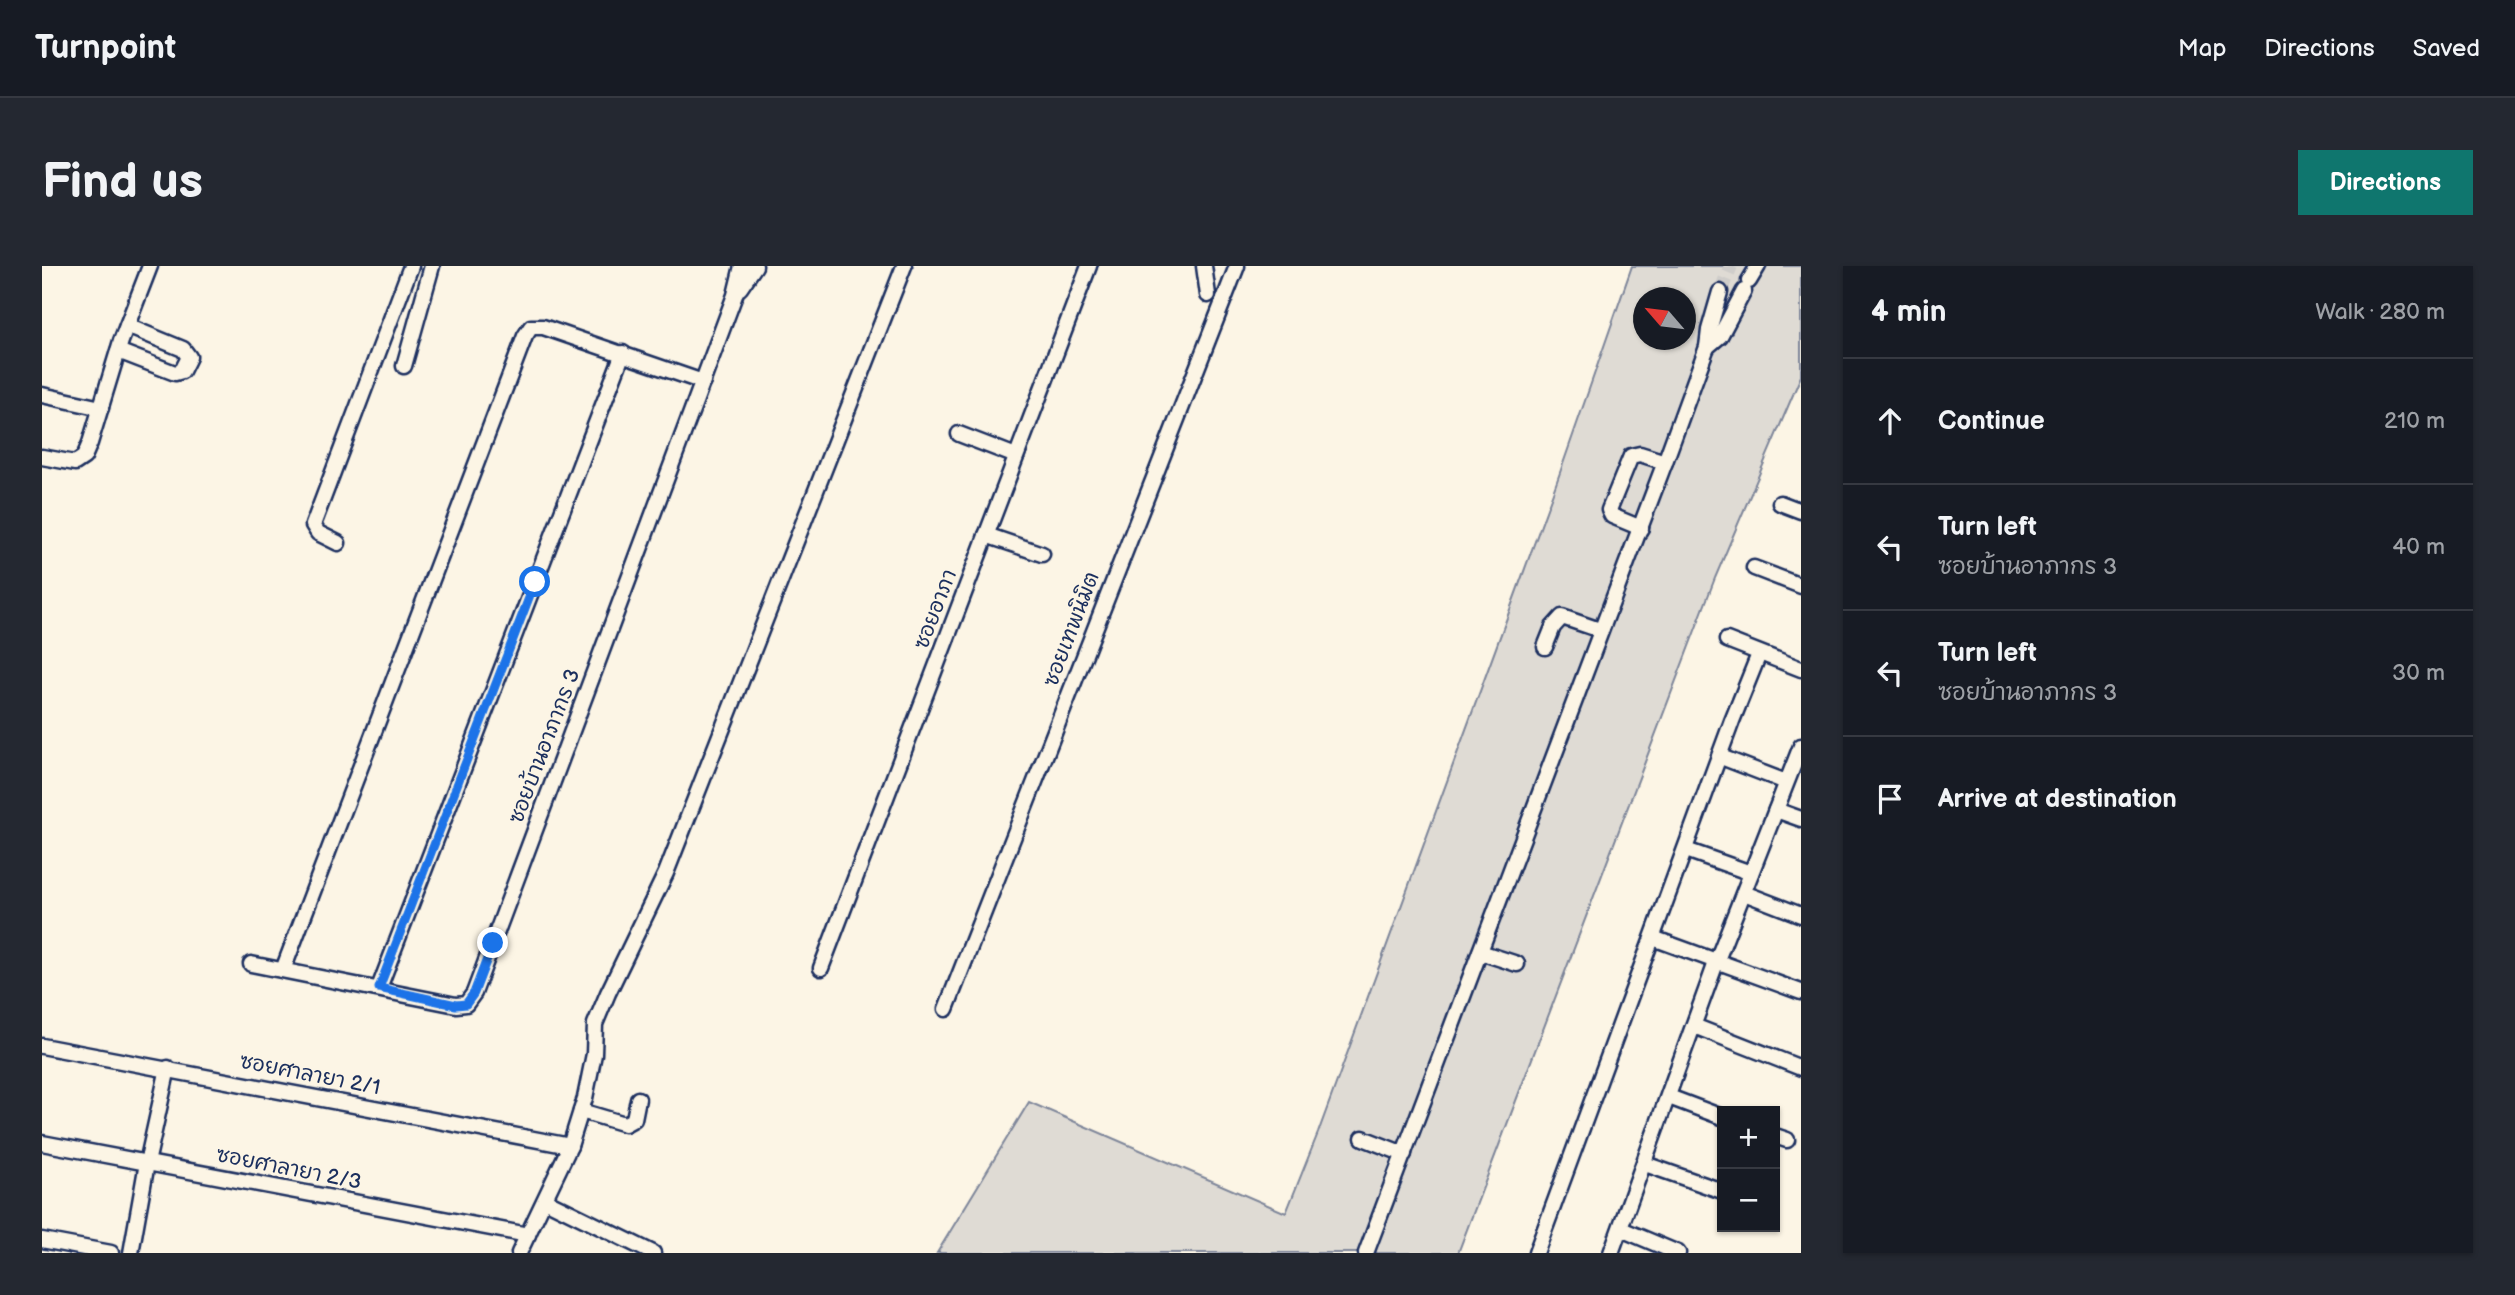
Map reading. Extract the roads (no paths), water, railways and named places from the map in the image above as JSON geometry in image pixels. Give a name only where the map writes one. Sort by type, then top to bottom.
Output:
[{"type":"street","points":[[42,457],[75,463],[84,457],[118,351],[150,266]]},
{"type":"street","points":[[338,543],[318,533],[313,525],[411,266]]},
{"type":"street","points":[[404,366],[432,266]]},
{"type":"street","name":"ซอยบ้านอาภากร 3","points":[[251,964],[456,1005],[466,1004],[474,993],[735,295],[741,266]]},
{"type":"street","name":"ซอยบ้านอาภากร 3","points":[[735,295],[755,266]]},
{"type":"street","points":[[519,1253],[570,1146],[594,1054],[595,1024],[666,873],[904,266]]},
{"type":"street","name":"ซอยอาภา","points":[[821,968],[1089,266]]},
{"type":"street","points":[[1203,266],[1208,295]]},
{"type":"street","name":"ซอยเทพนิมิต","points":[[946,1009],[1237,266]]},
{"type":"street","points":[[1707,347],[1720,336],[1758,266]]},
{"type":"street","points":[[1366,1253],[1600,630],[1641,528],[1707,347],[1720,292]]},
{"type":"street","points":[[118,351],[175,373],[182,371],[189,357],[183,349],[127,326]]},
{"type":"street","points":[[283,970],[525,336],[531,327],[543,327],[703,382]]},
{"type":"street","points":[[379,988],[623,353]]},
{"type":"street","points":[[42,395],[101,408]]},
{"type":"street","points":[[959,433],[1016,456]]},
{"type":"street","points":[[1641,528],[1612,516],[1609,510],[1631,456],[1640,454],[1665,462]]},
{"type":"street","points":[[1780,503],[1801,511]]},
{"type":"street","points":[[986,536],[1042,554]]},
{"type":"street","points":[[1754,568],[1801,586]]},
{"type":"street","points":[[1545,646],[1553,627],[1562,617],[1600,630]]},
{"type":"street","points":[[1727,640],[1801,669]]},
{"type":"street","points":[[1536,1253],[1759,654]]},
{"type":"street","points":[[1611,1253],[1717,960],[1801,746]]},
{"type":"street","points":[[1721,757],[1786,782]]},
{"type":"street","points":[[1776,810],[1801,818]]},
{"type":"street","points":[[1686,850],[1751,873]]},
{"type":"street","points":[[1744,893],[1801,915]]},
{"type":"street","points":[[1653,937],[1801,992]]},
{"type":"street","points":[[1480,952],[1517,964]]},
{"type":"street","points":[[1694,1026],[1801,1068]]},
{"type":"street","name":"ซอยศาลายา 2/1","points":[[42,1045],[570,1146]]},
{"type":"street","points":[[131,1253],[168,1068]]},
{"type":"street","points":[[1669,1097],[1717,1115]]},
{"type":"street","points":[[581,1111],[625,1124],[634,1119],[638,1099]]},
{"type":"street","points":[[1363,1138],[1404,1154]]},
{"type":"street","name":"ซอยศาลายา 2/3","points":[[42,1143],[528,1235]]},
{"type":"street","points":[[1645,1164],[1717,1189]]},
{"type":"street","points":[[545,1200],[653,1253]]},
{"type":"street","points":[[1621,1229],[1678,1253]]},
{"type":"street","points":[[42,1240],[111,1253]]},
{"type":"tunnel","points":[[1720,292],[1731,266]]}]
